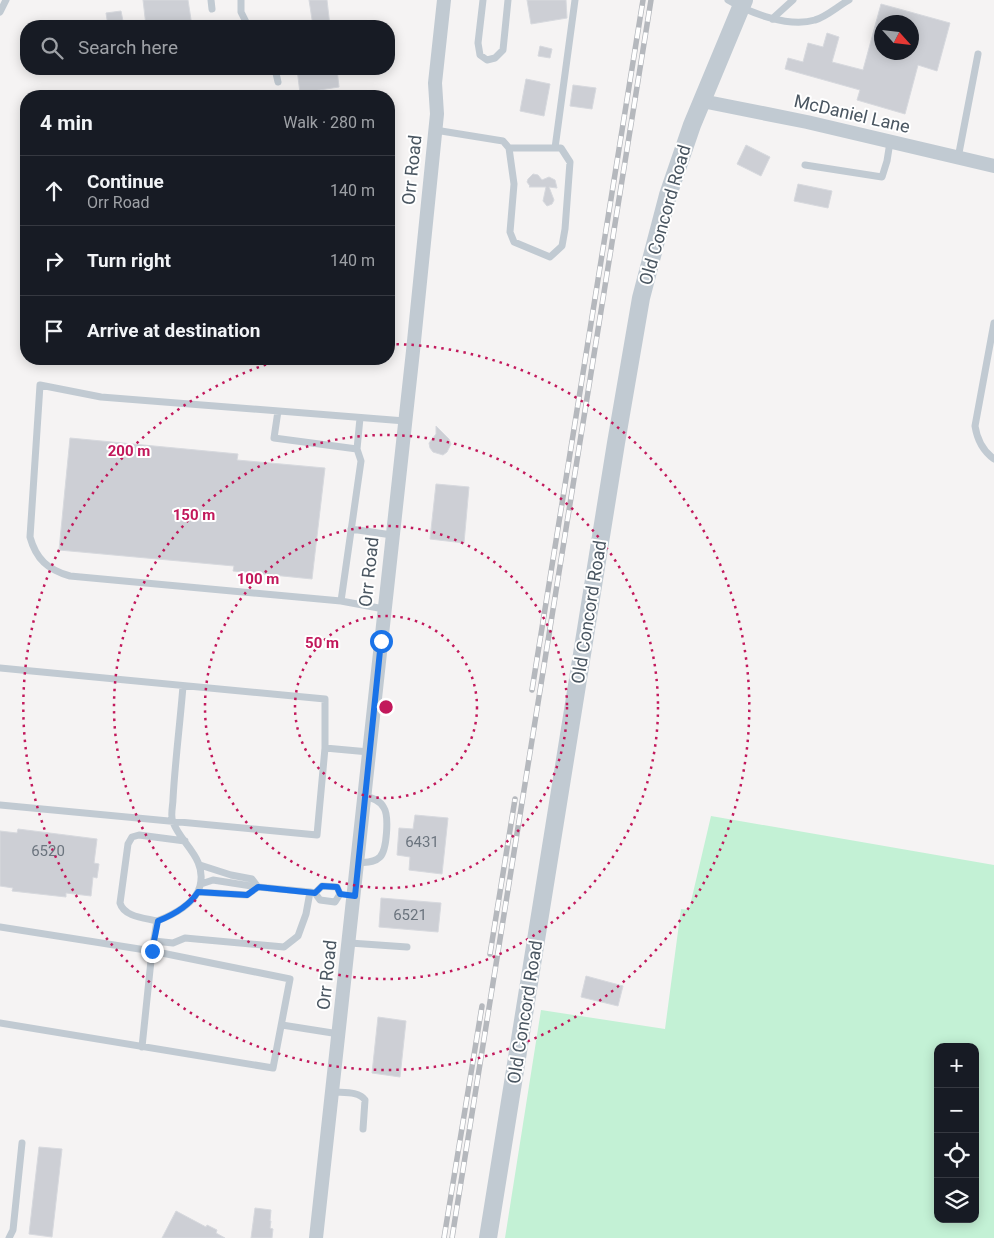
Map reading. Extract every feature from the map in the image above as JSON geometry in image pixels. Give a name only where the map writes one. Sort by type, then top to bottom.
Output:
[{"type":"street","name":"Orr Road","points":[[316,1238],[350,943],[437,114],[435,83],[444,0]]},
{"type":"street","name":"Old Concord Road","points":[[488,1238],[641,298],[654,241],[668,195],[737,3]]},
{"type":"street","name":"McDaniel Lane","points":[[702,101],[807,122],[994,166]]},
{"type":"lane","points":[[0,12],[6,0]]},
{"type":"lane","points":[[211,0],[212,9]]},
{"type":"lane","points":[[241,0],[242,12],[245,20]]},
{"type":"lane","points":[[483,0],[478,43],[480,55],[487,60],[495,58],[503,50],[508,0]]},
{"type":"lane","points":[[555,148],[575,0]]},
{"type":"lane","points":[[772,19],[793,0]]},
{"type":"lane","points":[[737,3],[772,19],[803,23],[816,20],[849,0]]},
{"type":"lane","points":[[958,158],[978,54]]},
{"type":"lane","points":[[276,75],[278,82]]},
{"type":"lane","points":[[435,130],[503,141],[509,148],[514,184],[510,232],[514,242],[550,256],[562,246],[570,162],[561,148],[509,148]]},
{"type":"lane","points":[[805,165],[882,177],[890,142]]},
{"type":"lane","points":[[994,323],[975,426],[977,437],[994,459]]},
{"type":"lane","points":[[384,609],[340,601],[70,576],[56,572],[34,550],[30,537],[40,385],[101,397],[405,421]]},
{"type":"lane","points":[[278,411],[274,438],[356,449]]},
{"type":"lane","points":[[340,601],[361,461],[356,449],[360,418]]},
{"type":"lane","points":[[351,529],[392,534]]},
{"type":"lane","points":[[0,668],[325,699],[325,748],[317,836],[0,804]]},
{"type":"lane","points":[[183,686],[174,776],[172,821],[185,841],[200,865],[199,888],[193,900],[170,916],[158,921],[130,914],[122,909],[120,903],[128,844],[132,837],[139,835],[185,841]]},
{"type":"lane","points":[[325,748],[369,752]]},
{"type":"lane","points":[[358,863],[374,862],[382,856],[385,847],[388,818],[378,800],[364,796]]},
{"type":"lane","points":[[200,865],[231,875],[252,878],[258,887]]},
{"type":"lane","points":[[199,888],[213,880],[313,893],[320,900],[335,902],[340,894]]},
{"type":"lane","points":[[154,941],[173,943],[185,938],[284,947],[298,936],[313,893],[322,886],[337,887],[340,894]]},
{"type":"lane","points":[[199,888],[247,895],[258,887]]},
{"type":"lane","points":[[340,894],[355,896]]},
{"type":"lane","points":[[142,1047],[152,951],[158,921]]},
{"type":"lane","points":[[0,927],[152,951],[290,979],[273,1068],[0,1023]]},
{"type":"lane","points":[[350,943],[407,948]]},
{"type":"lane","points":[[282,1025],[340,1034]]},
{"type":"lane","points":[[333,1092],[359,1094],[363,1097],[365,1100],[363,1129]]},
{"type":"lane","points":[[9,1238],[13,1230],[22,1143]]},
{"type":"green space","points":[[711,816],[994,865],[994,1238],[505,1238],[541,1010],[665,1029],[681,909],[689,910]]},
{"type":"building","points":[[143,0],[188,0],[191,20],[145,20]]},
{"type":"building","points":[[309,0],[327,0],[329,20],[312,20]]},
{"type":"building","points":[[527,0],[566,0],[567,18],[531,24]]},
{"type":"building","points":[[881,4],[950,23],[937,71],[918,65],[905,114],[857,100],[860,90],[785,69],[788,58],[803,62],[808,43],[823,47],[827,33],[839,37],[832,62],[863,70],[874,30],[874,60],[919,60],[919,15],[878,15]]},
{"type":"building","points":[[121,11],[123,20],[107,20],[106,13]]},
{"type":"building","points":[[540,46],[552,49],[550,58],[538,56]]},
{"type":"building","points":[[298,75],[338,75],[339,87],[320,90],[300,90]]},
{"type":"building","points":[[526,79],[550,84],[544,116],[520,111]]},
{"type":"building","points":[[573,85],[596,88],[592,109],[570,106]]},
{"type":"building","points":[[746,145],[770,157],[761,176],[737,164]]},
{"type":"building","points":[[533,174],[538,175],[542,180],[549,177],[555,180],[557,188],[549,187],[554,200],[552,204],[547,206],[543,201],[546,187],[529,187],[527,182]]},
{"type":"building","points":[[798,184],[832,191],[828,208],[794,201]]},
{"type":"building","points":[[436,426],[449,439],[451,444],[443,455],[433,452],[430,448],[429,443],[436,434]]},
{"type":"building","points":[[70,438],[238,454],[237,460],[325,468],[312,579],[233,571],[234,566],[59,550]]},
{"type":"building","points":[[436,484],[469,487],[464,543],[430,539]]},
{"type":"building","points":[[415,815],[448,818],[442,874],[409,870],[410,857],[397,855],[399,828],[413,829]]},
{"type":"building","points":[[18,829],[97,839],[94,863],[99,864],[97,878],[93,877],[91,896],[66,893],[66,897],[12,891],[13,888],[0,886],[0,831],[17,833]]},
{"type":"building","points":[[381,898],[441,903],[438,932],[379,927]]},
{"type":"building","points":[[586,976],[623,986],[618,1006],[581,997]]},
{"type":"building","points":[[378,1017],[406,1021],[400,1077],[372,1073]]},
{"type":"building","points":[[39,1147],[62,1149],[52,1237],[29,1234]]},
{"type":"building","points":[[255,1208],[271,1210],[270,1228],[273,1229],[272,1238],[251,1238]]},
{"type":"building","points":[[176,1211],[206,1227],[207,1225],[217,1230],[216,1233],[225,1238],[162,1238]]},
{"type":"railway","points":[[532,690],[643,0]]},
{"type":"railway","points":[[452,1238],[651,0]]},
{"type":"railway","points":[[490,954],[515,799]]},
{"type":"railway","points":[[444,1238],[482,1006]]},
{"type":"route","points":[[152,951],[158,921],[170,916],[193,900],[198,892],[247,895],[258,887],[315,893],[322,886],[337,887],[340,894],[355,896],[381,641]]}]
